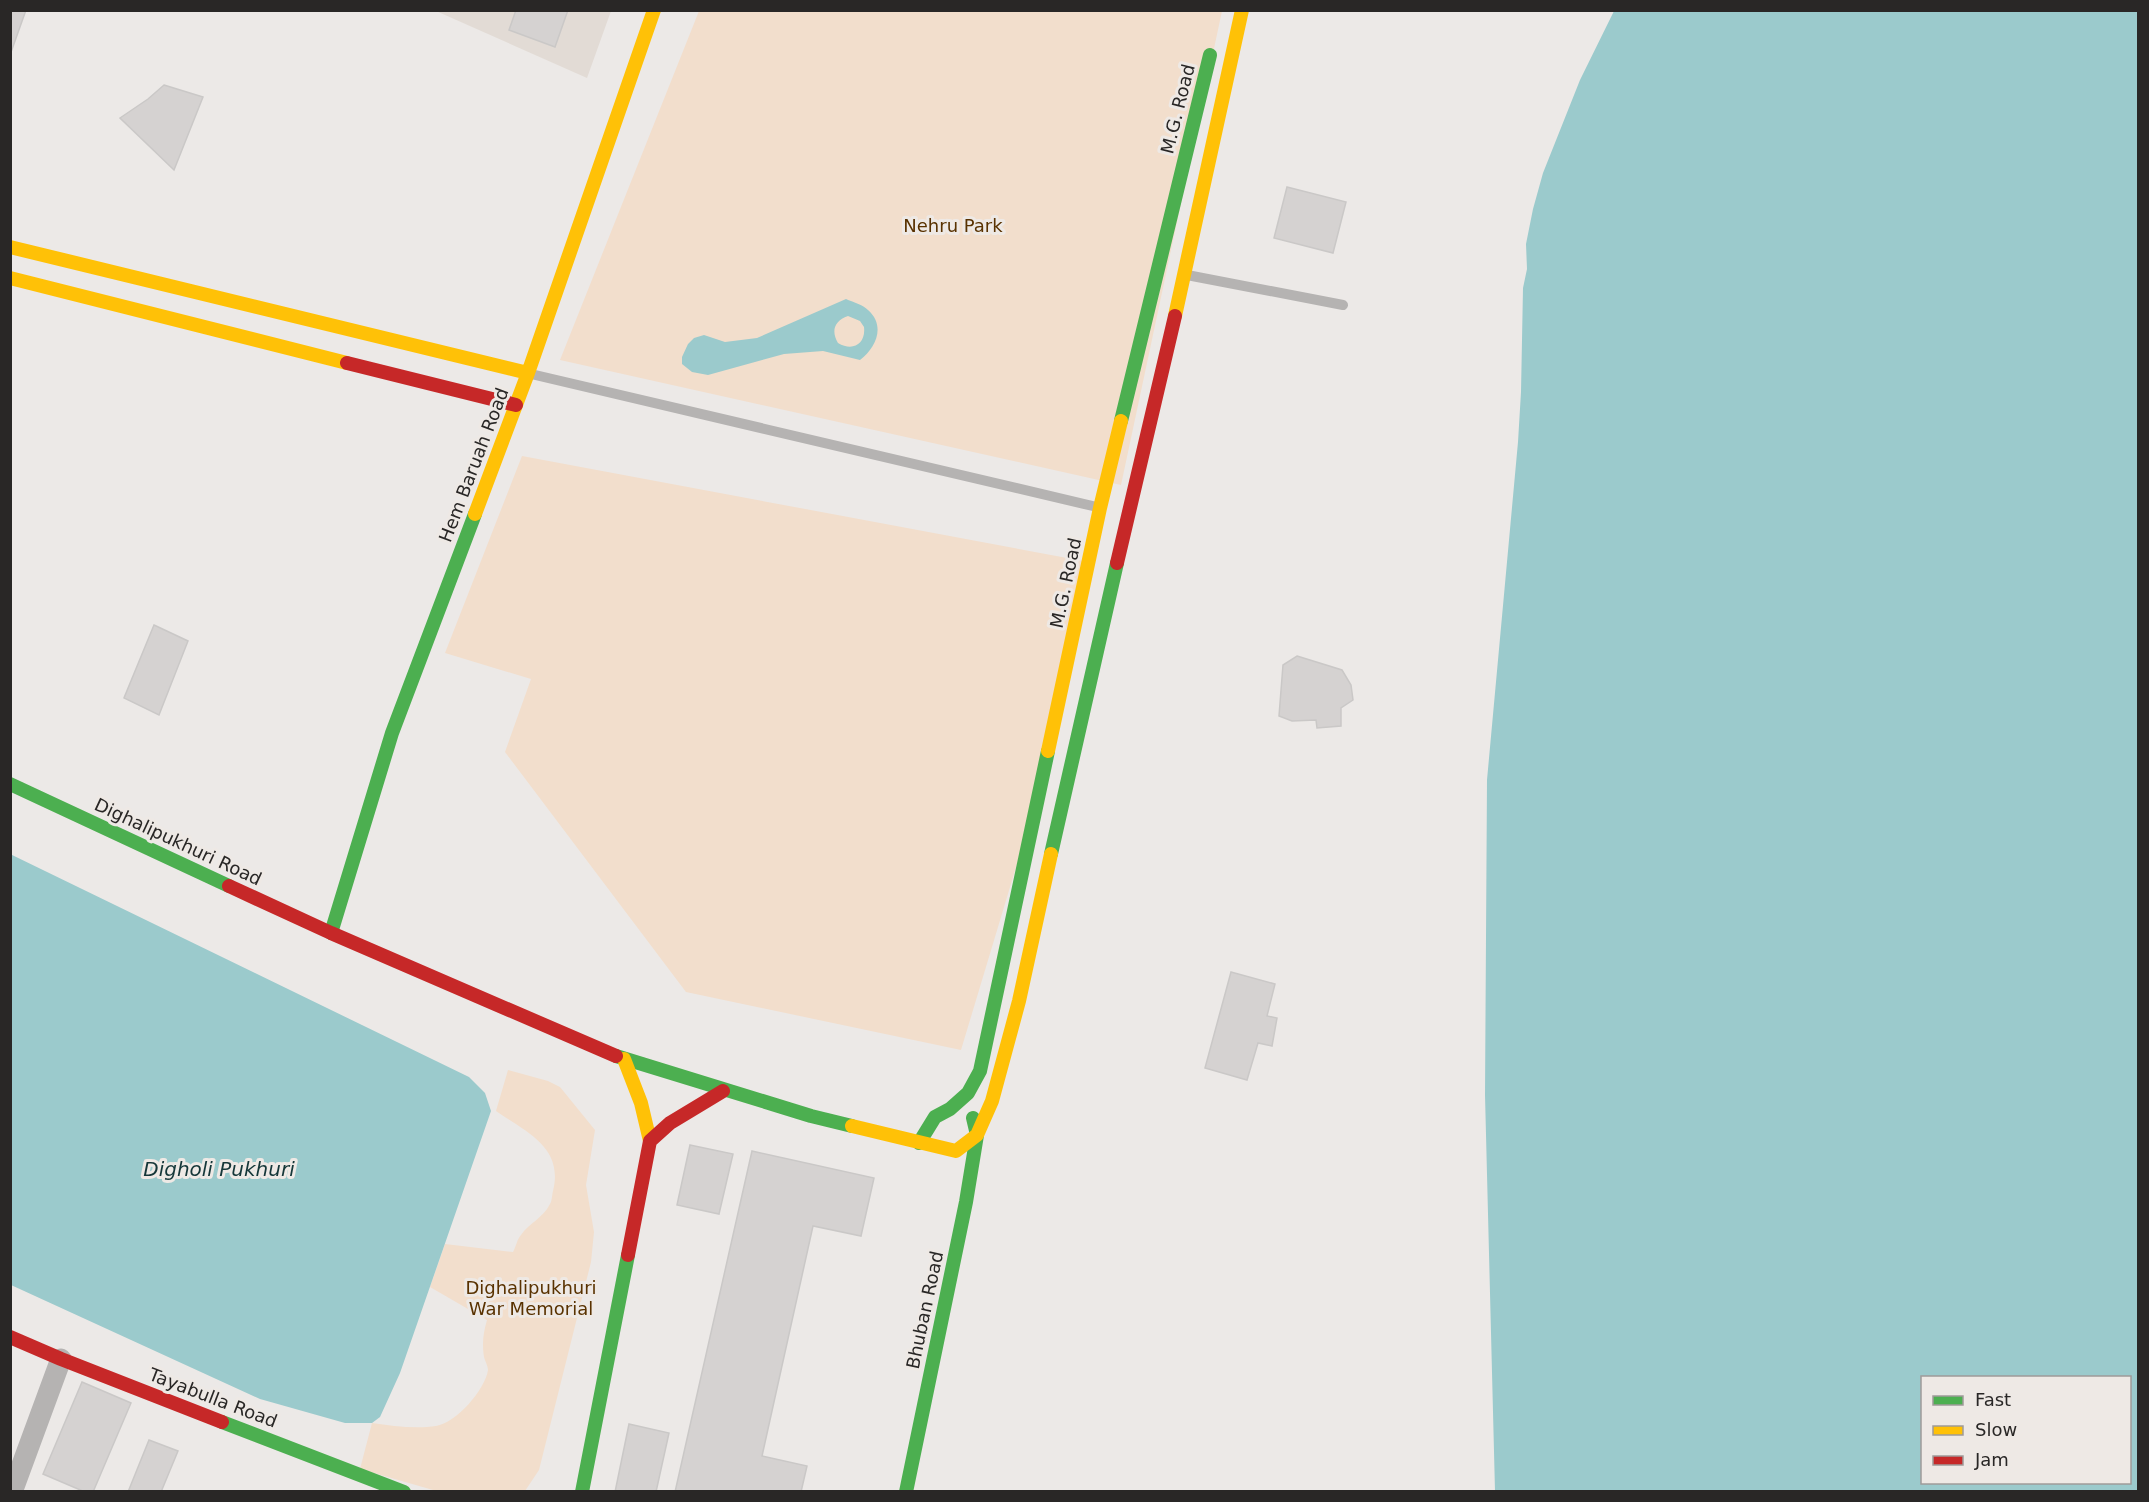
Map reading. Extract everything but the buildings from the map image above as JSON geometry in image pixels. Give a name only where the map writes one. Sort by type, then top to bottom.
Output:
[{"type":"main road","name":"Hem Baruah Road","points":[[331,933],[392,733],[528,373],[654,10]]},
{"type":"main road","points":[[977,1135],[992,1101],[1019,1001],[1096,649],[1162,377],[1242,10]]},
{"type":"main road","name":"M.G. Road","points":[[919,1143],[935,1117],[950,1109],[968,1093],[980,1071],[1100,508],[1212,45]]},
{"type":"main road","points":[[10,247],[528,373]]},
{"type":"main road","points":[[10,278],[516,405]]},
{"type":"main road","name":"Dighalipukhuri Road","points":[[10,784],[331,933],[624,1059],[723,1091],[868,1131],[956,1151],[977,1135]]},
{"type":"main road","points":[[582,1491],[650,1141],[641,1103],[624,1059]]},
{"type":"main road","points":[[650,1141],[670,1123],[723,1091]]},
{"type":"main road","points":[[968,1093],[977,1135]]},
{"type":"main road","name":"Bhuban Road","points":[[906,1491],[966,1202],[977,1135]]},
{"type":"main road","name":"Tayabulla Road","points":[[10,1337],[61,1359],[404,1491]]},
{"type":"street","points":[[12,1491],[61,1359]]},
{"type":"lane","points":[[1184,274],[1342,305]]},
{"type":"lane","points":[[528,373],[1100,508]]},
{"type":"shaded area","points":[[436,11],[611,11],[587,78]]},
{"type":"green space","name":"Nehru Park","points":[[699,11],[1222,11],[1121,485],[560,360]]},
{"type":"green space","points":[[522,456],[1094,563],[1038,794],[961,1050],[686,992],[505,752],[531,679],[445,653]]},
{"type":"green space","name":"Dighalipukhuri War Memorial","points":[[508,1070],[548,1081],[560,1087],[595,1130],[586,1185],[594,1232],[591,1262],[539,1470],[525,1491],[440,1492],[360,1469],[372,1423],[412,1427],[444,1424],[476,1396],[486,1378],[488,1367],[484,1357],[483,1343],[487,1320],[430,1287],[445,1244],[513,1252],[520,1237],[551,1203],[555,1176],[548,1152],[530,1134],[496,1111]]},
{"type":"water","points":[[1614,11],[2138,11],[2138,1491],[1495,1491],[1485,1095],[1487,780],[1518,442],[1523,288],[1527,269],[1526,244],[1543,173],[1580,80]]},
{"type":"water","points":[[846,299],[868,310],[877,323],[878,330],[871,349],[860,360],[823,351],[784,354],[708,375],[692,372],[682,364],[682,357],[688,344],[694,338],[704,335],[725,342],[757,338]],"holes":[[[848,316],[860,321],[864,327],[861,342],[849,347],[838,343],[834,331],[837,324]]]},
{"type":"water","name":"Digholi Pukhuri","points":[[10,854],[469,1077],[485,1093],[491,1111],[400,1373],[380,1417],[372,1423],[345,1423],[260,1399],[11,1285]]},
{"type":"traffic: fast","points":[[1121,421],[1210,55]]},
{"type":"traffic: fast","points":[[331,933],[392,733],[475,514]]},
{"type":"traffic: fast","points":[[1051,854],[1117,563]]},
{"type":"traffic: fast","points":[[919,1143],[935,1117],[950,1109],[968,1093],[980,1071],[1048,751]]},
{"type":"traffic: fast","points":[[10,784],[229,886]]},
{"type":"traffic: fast","points":[[616,1056],[811,1116],[852,1126]]},
{"type":"traffic: fast","points":[[906,1492],[966,1202],[977,1135],[973,1118]]},
{"type":"traffic: fast","points":[[582,1492],[628,1255]]},
{"type":"traffic: fast","points":[[222,1422],[404,1492]]},
{"type":"traffic: slow","points":[[475,514],[528,373],[654,10]]},
{"type":"traffic: slow","points":[[1175,316],[1242,10]]},
{"type":"traffic: slow","points":[[10,247],[528,373]]},
{"type":"traffic: slow","points":[[10,278],[347,363]]},
{"type":"traffic: slow","points":[[1048,751],[1121,421]]},
{"type":"traffic: slow","points":[[852,1126],[956,1151],[977,1135],[992,1101],[1019,1001],[1051,854]]},
{"type":"traffic: slow","points":[[624,1059],[641,1103],[650,1141]]},
{"type":"traffic: jam","points":[[1117,563],[1175,316]]},
{"type":"traffic: jam","points":[[347,363],[516,405]]},
{"type":"traffic: jam","points":[[229,886],[331,933],[616,1056]]},
{"type":"traffic: jam","points":[[628,1255],[650,1141],[670,1123],[723,1091]]},
{"type":"traffic: jam","points":[[10,1337],[222,1422]]}]
